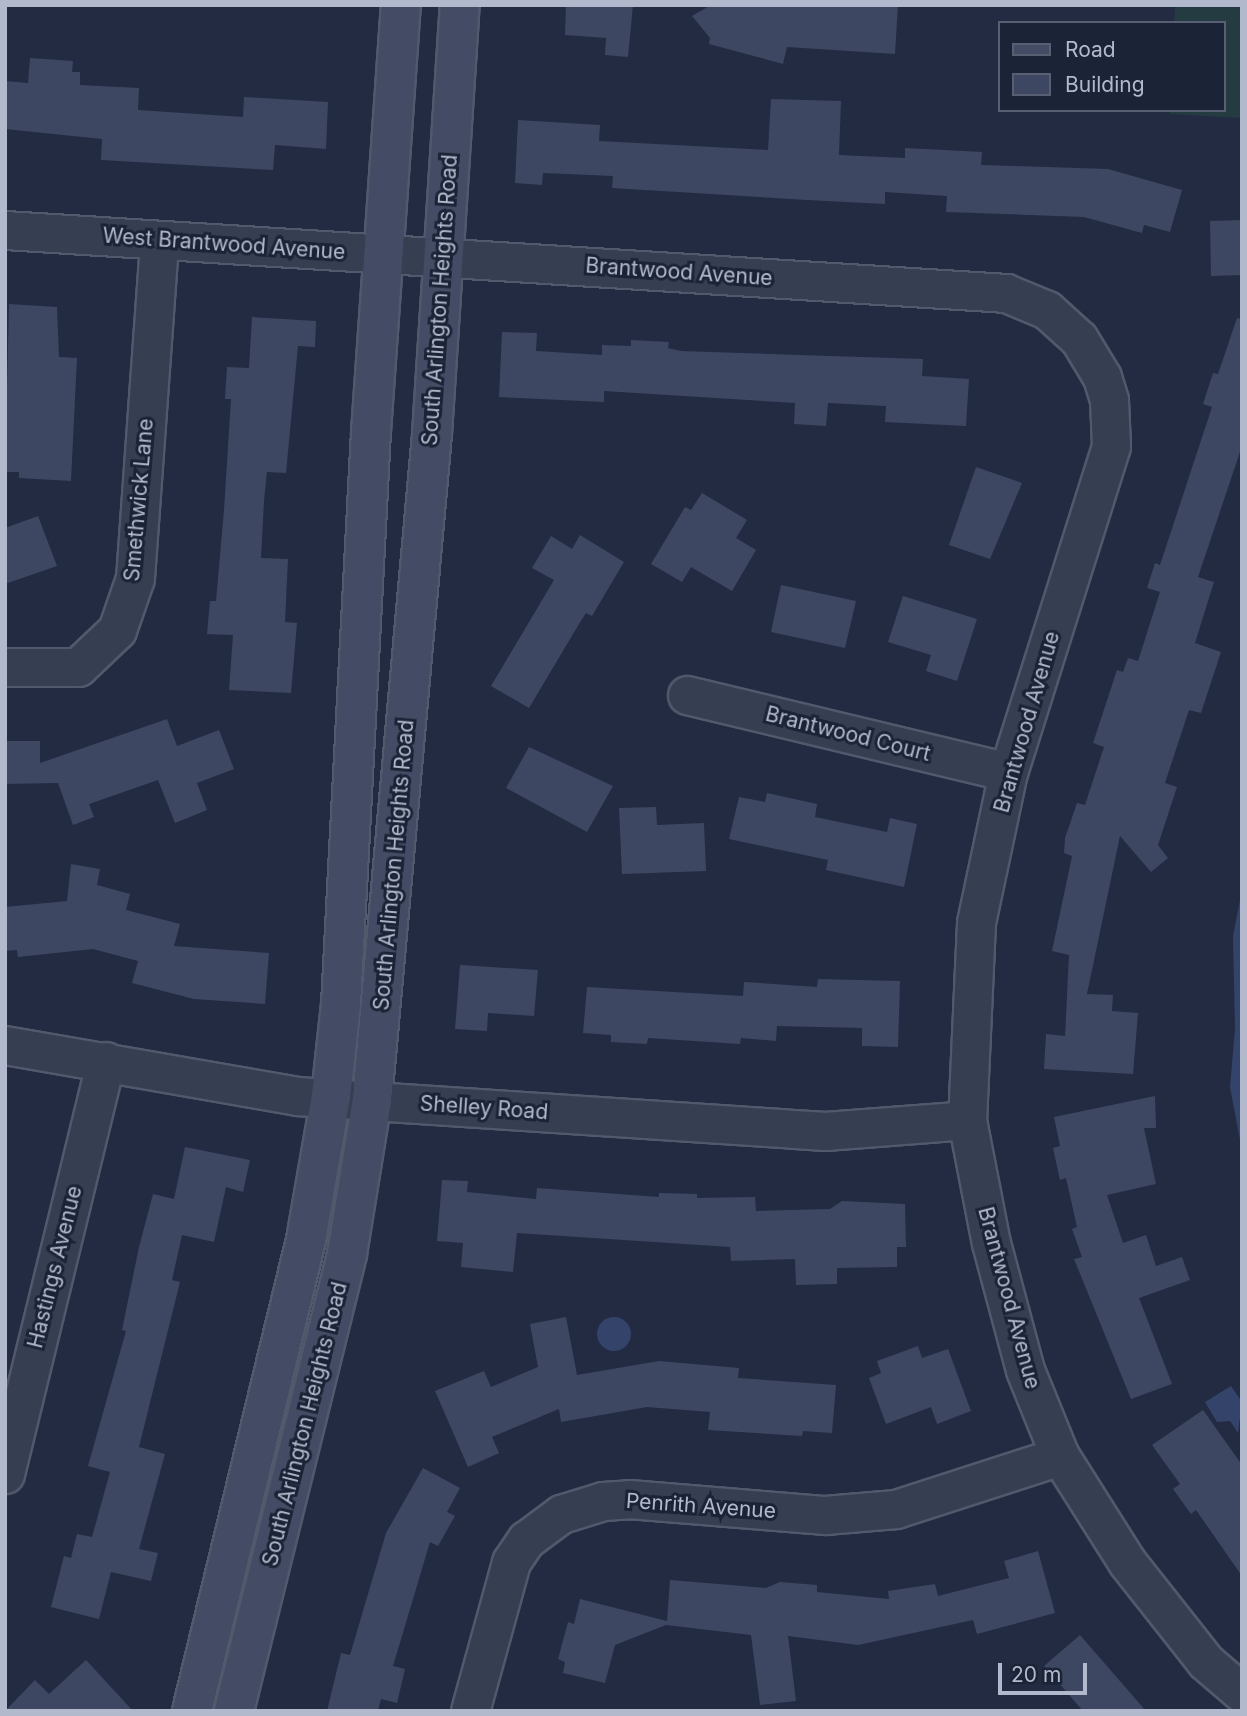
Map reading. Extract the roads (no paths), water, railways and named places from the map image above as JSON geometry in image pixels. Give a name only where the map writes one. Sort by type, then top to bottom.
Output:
[{"type":"main road","name":"South Arlington Heights Road","points":[[192,1711],[307,1234],[331,1096],[342,991],[401,5]]},
{"type":"main road","name":"South Arlington Heights Road","points":[[234,1711],[346,1254],[372,1100],[444,257],[460,5]]},
{"type":"street","name":"West Brantwood Avenue","points":[[5,230],[444,257]]},
{"type":"street","name":"Smethwick Lane","points":[[5,667],[78,667],[117,630],[135,578],[159,241]]},
{"type":"street","name":"Brantwood Avenue","points":[[444,257],[1006,293],[1027,300],[1064,323],[1102,377],[1111,411],[1111,446],[1008,772],[976,923],[967,1120],[990,1244],[1018,1344],[1060,1456],[1127,1562],[1206,1662],[1242,1693]]},
{"type":"street","name":"Brantwood Court","points":[[687,695],[1008,772]]},
{"type":"street","name":"Shelley Road","points":[[5,1045],[106,1061],[248,1091],[825,1131],[967,1120]]},
{"type":"street","name":"Hastings Avenue","points":[[5,1474],[106,1061]]},
{"type":"street","name":"Penrith Avenue","points":[[470,1711],[511,1562],[526,1540],[561,1514],[603,1501],[629,1499],[825,1516],[895,1509],[1060,1456]]},
{"type":"water","points":[[1242,890],[1242,1151],[1230,1087],[1235,1028],[1233,936]]},
{"type":"water","points":[[614,1317],[626,1322],[631,1334],[626,1346],[614,1351],[602,1346],[597,1334],[602,1322]]},
{"type":"water","points":[[1231,1386],[1242,1402],[1238,1433],[1230,1421],[1217,1422],[1205,1402]]}]
